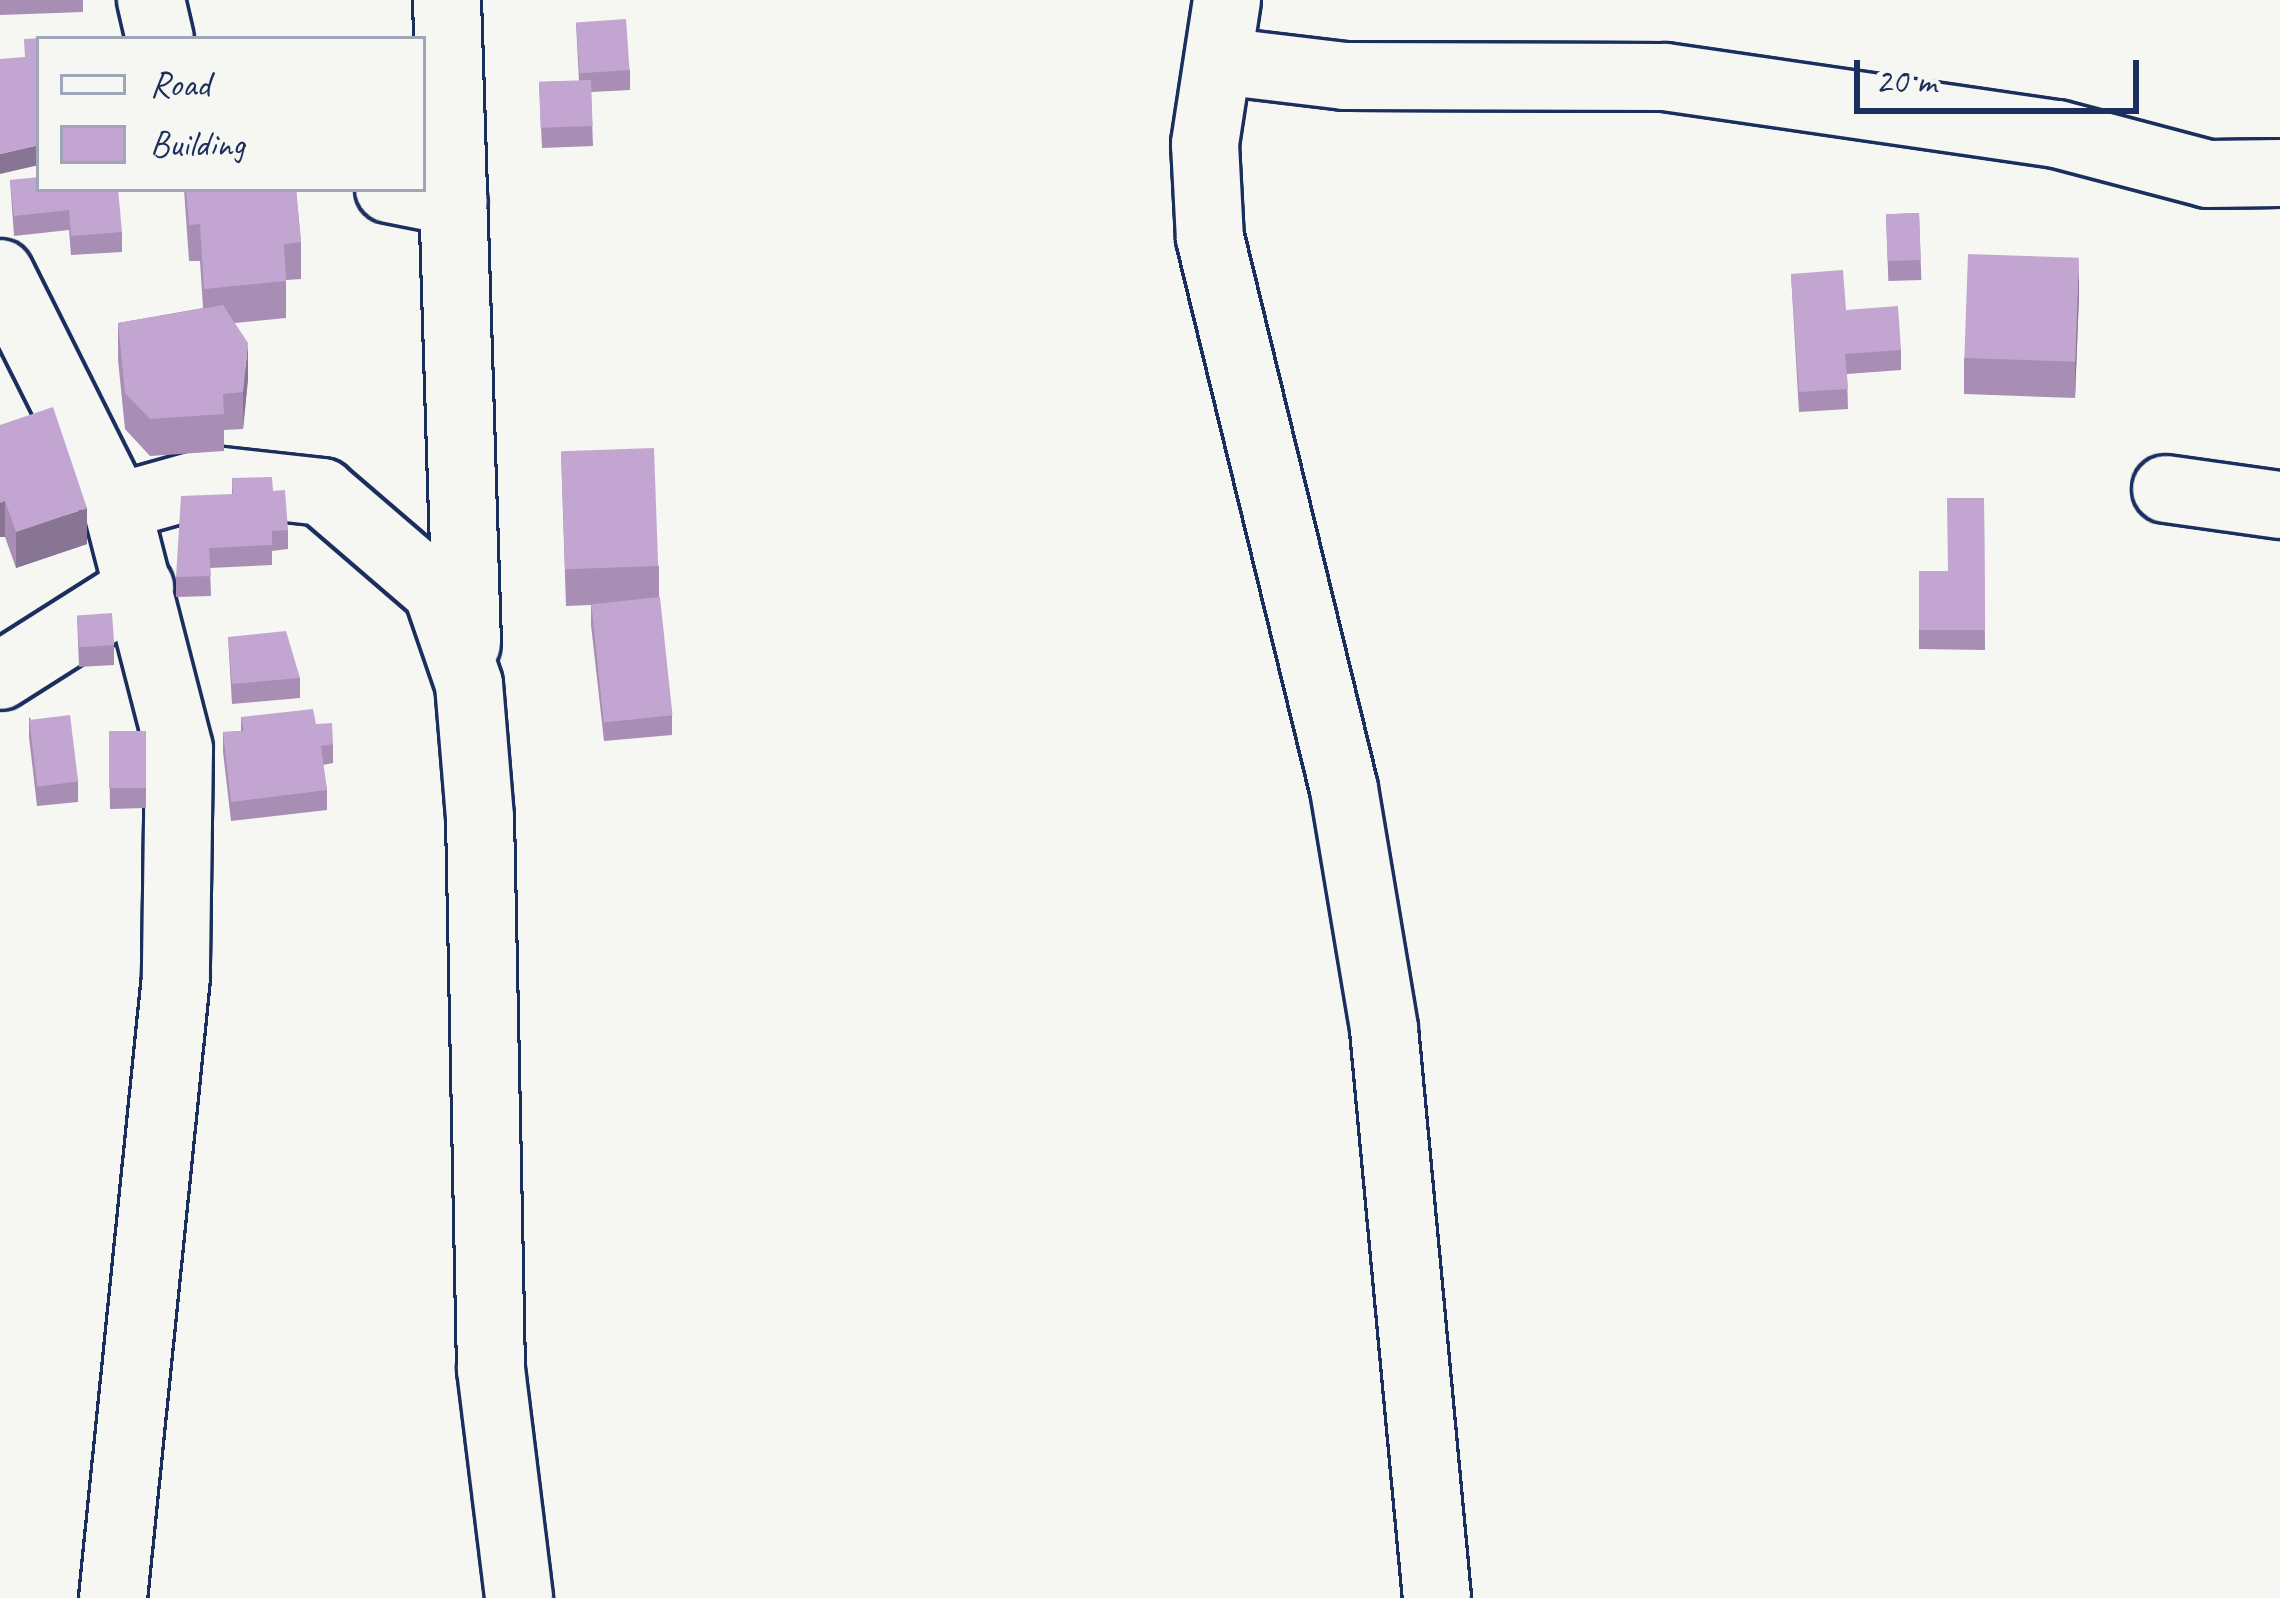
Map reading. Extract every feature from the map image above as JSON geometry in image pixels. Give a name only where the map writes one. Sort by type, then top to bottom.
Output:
[{"type":"street","points":[[151,0],[159,36]]},
{"type":"street","points":[[447,0],[491,1369],[519,1598]]},
{"type":"street","points":[[1436,1598],[1381,1007],[1344,790],[1210,238],[1205,144],[1224,30],[1365,77],[1665,77],[2057,134],[2208,174],[2280,173]]},
{"type":"street","points":[[404,192],[454,202]]},
{"type":"street","points":[[0,273],[117,508],[178,749],[176,977],[113,1598]]},
{"type":"street","points":[[117,508],[214,480],[322,491],[437,591],[469,684]]},
{"type":"street","points":[[2165,490],[2280,505]]},
{"type":"street","points":[[0,676],[140,587]]},
{"type":"building","points":[[626,19],[630,70],[580,73],[576,22]]},
{"type":"building","points":[[36,38],[36,146],[0,154],[0,59],[25,57],[24,39]]},
{"type":"building","points":[[591,80],[593,126],[541,128],[539,82]]},
{"type":"building","points":[[36,177],[36,192],[118,192],[122,232],[71,236],[69,210],[14,216],[10,180]]},
{"type":"building","points":[[186,192],[296,192],[301,242],[284,244],[286,281],[204,289],[200,224],[189,225]]},
{"type":"building","points":[[1919,213],[1921,260],[1888,261],[1886,214]]},
{"type":"building","points":[[1968,254],[2079,258],[2075,362],[1964,358]]},
{"type":"building","points":[[1843,270],[1846,310],[1898,306],[1901,350],[1845,354],[1848,389],[1799,392],[1791,274]]},
{"type":"building","points":[[223,305],[248,343],[243,392],[223,394],[224,414],[150,419],[125,393],[118,323]]},
{"type":"building","points":[[53,407],[87,508],[16,532],[5,501],[0,503],[0,425]]},
{"type":"building","points":[[654,448],[658,566],[565,569],[561,451]]},
{"type":"building","points":[[272,477],[273,491],[285,490],[288,530],[272,531],[272,545],[209,548],[211,576],[176,577],[181,496],[233,494],[232,478]]},
{"type":"building","points":[[1947,498],[1984,498],[1985,630],[1919,630],[1919,571],[1948,571]]},
{"type":"building","points":[[660,597],[672,715],[604,723],[591,604]]},
{"type":"building","points":[[112,613],[114,645],[79,647],[77,615]]},
{"type":"building","points":[[286,631],[300,678],[232,684],[228,637]]},
{"type":"building","points":[[313,709],[316,724],[332,723],[333,744],[321,746],[327,790],[231,802],[223,732],[244,731],[241,717]]},
{"type":"building","points":[[70,715],[78,782],[37,786],[29,720]]},
{"type":"building","points":[[109,731],[146,731],[146,788],[109,788]]}]
